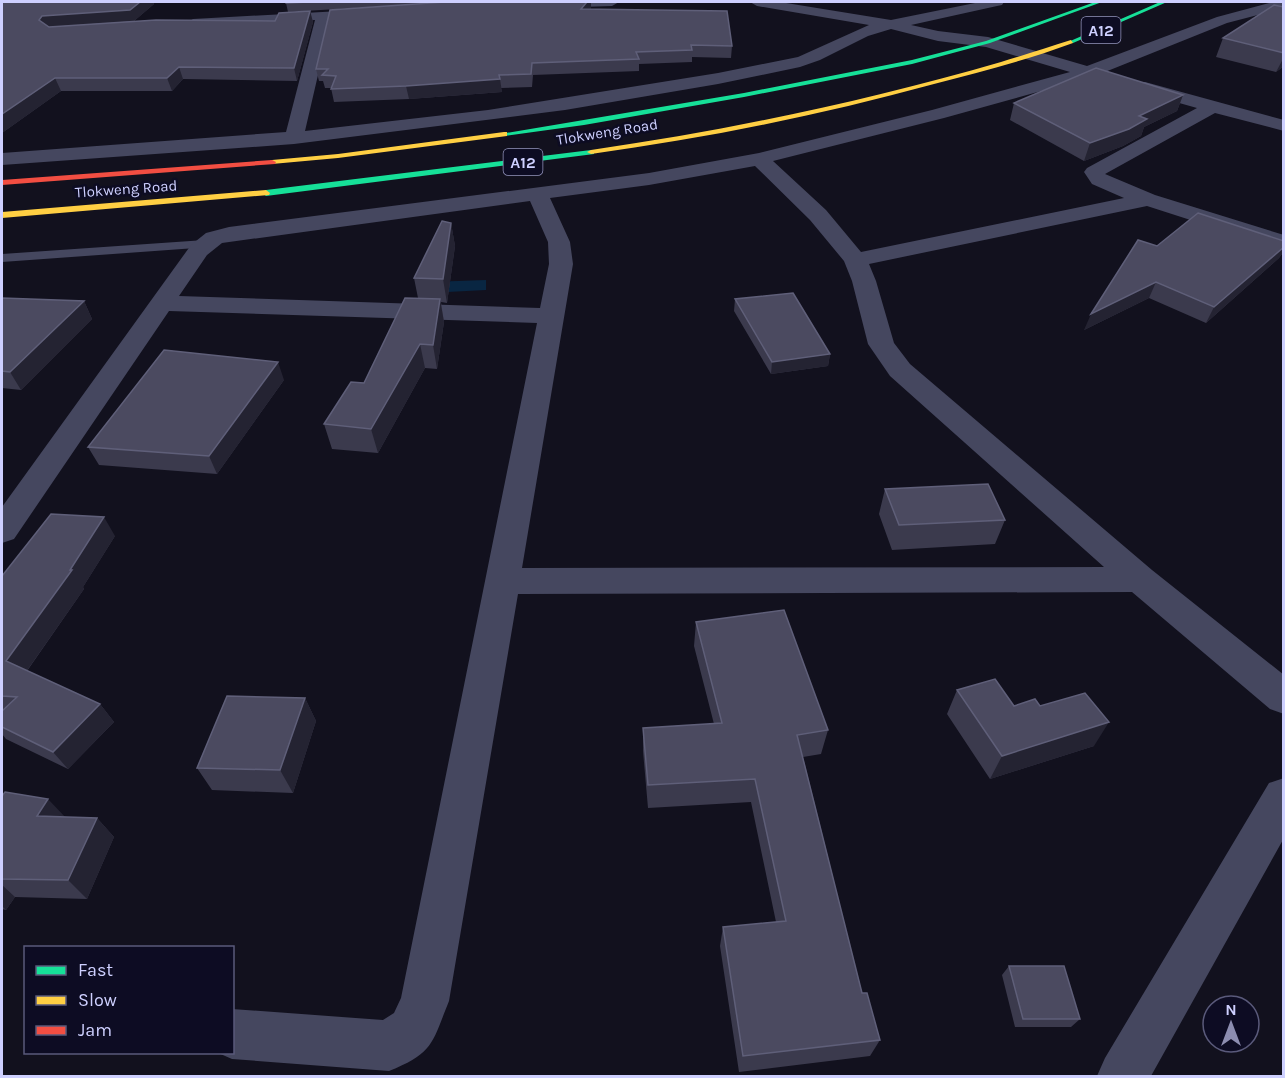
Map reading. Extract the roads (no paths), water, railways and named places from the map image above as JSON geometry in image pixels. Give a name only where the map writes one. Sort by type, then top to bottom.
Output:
[{"type":"main road","points":[[837,76],[938,36],[980,30],[1098,2]]},
{"type":"main road","name":"Tlokweng Road","points":[[2,183],[338,156],[584,123],[912,62],[988,42],[1098,2]]},
{"type":"main road","name":"Tlokweng Road","points":[[2,215],[220,198],[601,151],[753,125],[858,103],[1036,55],[1081,39],[1164,2]]},
{"type":"street","points":[[536,4],[612,2]]},
{"type":"street","points":[[757,2],[938,36],[988,42],[1087,72],[1284,126]]},
{"type":"street","points":[[2,159],[294,138],[454,120],[690,84],[797,62],[820,55],[858,34],[996,2]]},
{"type":"street","points":[[2,531],[205,244],[229,234],[538,195],[649,179],[759,159],[939,114],[1087,72],[1222,20],[1284,3]]},
{"type":"street","points":[[183,24],[393,11]]},
{"type":"street","points":[[294,138],[324,16]]},
{"type":"street","points":[[1212,106],[1094,172],[1094,176],[1104,183],[1147,200],[1284,243]]},
{"type":"street","points":[[759,159],[818,215],[855,260],[864,281],[881,344],[900,370],[1140,579],[1284,698]]},
{"type":"street","points":[[234,1034],[389,1046],[412,1031],[425,1001],[561,264],[560,242],[538,195]]},
{"type":"street","points":[[855,260],[1147,200]]},
{"type":"street","points":[[162,303],[551,316]]},
{"type":"street","points":[[502,581],[1140,579]]},
{"type":"street","points":[[1123,1077],[1284,797]]},
{"type":"lane","points":[[2,258],[205,244]]},
{"type":"water","points":[[486,280],[486,290],[428,293],[429,282]]}]
